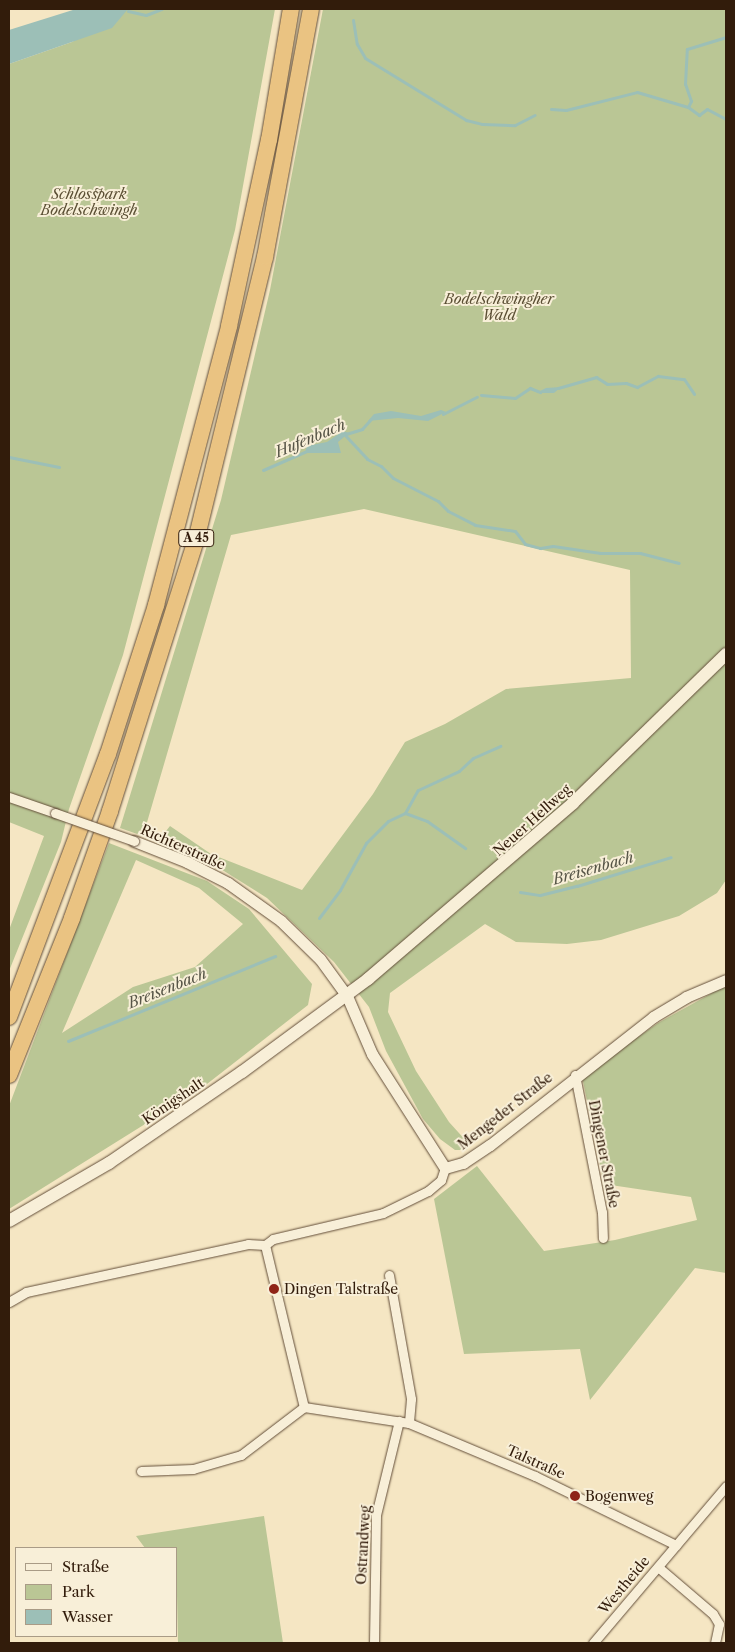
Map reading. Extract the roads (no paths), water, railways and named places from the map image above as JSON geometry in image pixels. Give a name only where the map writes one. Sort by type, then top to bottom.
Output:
[{"type":"highway","name":"A 45","points":[[9,1017],[108,754],[169,558],[231,317],[269,140],[290,9]]},
{"type":"highway","name":"A 45","points":[[9,1075],[72,918],[110,811],[194,545],[265,257],[310,9]]},
{"type":"main road","name":"Neuer Hellweg","points":[[347,996],[452,910],[573,803],[726,654]]},
{"type":"main road","name":"Königshalt","points":[[9,1221],[109,1163],[347,996]]},
{"type":"street","name":"Richterstraße","points":[[9,797],[134,841],[187,862],[258,902],[320,959],[347,996],[372,1054],[445,1168]]},
{"type":"street","name":"Mengeder Straße","points":[[445,1168],[462,1163],[490,1145],[575,1075],[653,1016],[686,997],[726,980]]},
{"type":"street","name":"Dingener Straße","points":[[575,1075],[600,1202],[603,1238]]},
{"type":"street","points":[[9,1302],[26,1292],[248,1244],[265,1245],[273,1239],[383,1213],[428,1191],[441,1180],[445,1168]]},
{"type":"street","points":[[141,1471],[193,1469],[241,1455],[304,1407],[265,1245]]},
{"type":"street","points":[[389,1275],[411,1399],[409,1423]]},
{"type":"street","name":"Talstraße","points":[[304,1407],[409,1423],[534,1476],[676,1544]]},
{"type":"street","name":"Ostrandweg","points":[[374,1643],[376,1515],[399,1421]]},
{"type":"street","name":"Westheide","points":[[593,1643],[726,1486]]},
{"type":"street","points":[[658,1567],[713,1614],[719,1624],[715,1643]]},
{"type":"water","points":[[76,9],[128,9],[112,28],[9,64],[9,30]]},
{"type":"water","points":[[561,387],[554,393],[536,393],[546,388]]},
{"type":"water","points":[[441,410],[446,412],[428,421],[398,418],[368,421],[374,414],[391,411],[421,416]]},
{"type":"water","points":[[343,431],[349,433],[338,442],[341,453],[305,453],[307,446],[327,442]]},
{"type":"waterway","points":[[128,11],[146,15],[162,9]]},
{"type":"waterway","points":[[353,20],[357,44],[365,58],[466,120],[482,124],[515,125],[535,115]]},
{"type":"waterway","points":[[688,107],[691,101],[685,84],[687,49],[726,37]]},
{"type":"waterway","points":[[551,109],[566,110],[637,92],[688,107],[699,115],[707,109],[726,119]]},
{"type":"waterway","name":"Hufenbach","points":[[558,388],[596,377],[607,384],[626,383],[637,387],[658,376],[684,379],[694,394]]},
{"type":"waterway","name":"Hufenbach","points":[[481,395],[515,398],[530,388],[540,392]]},
{"type":"waterway","name":"Hufenbach","points":[[443,414],[477,397]]},
{"type":"waterway","name":"Hufenbach","points":[[346,434],[362,429],[371,419]]},
{"type":"waterway","points":[[344,434],[367,459],[381,466],[393,478],[438,501],[448,511],[475,525],[515,531],[525,544],[540,548],[553,546],[600,553],[640,553],[679,563]]},
{"type":"waterway","name":"Hufenbach","points":[[263,470],[307,451]]},
{"type":"waterway","name":"Hufenbach","points":[[9,457],[59,467]]},
{"type":"waterway","points":[[405,813],[418,790],[459,771],[473,758],[500,746]]},
{"type":"waterway","name":"Breisenbach","points":[[319,918],[340,890],[366,843],[388,821],[405,813],[427,821],[465,848]]},
{"type":"waterway","name":"Breisenbach","points":[[520,892],[540,895],[577,886],[671,857]]},
{"type":"waterway","name":"Breisenbach","points":[[68,1041],[275,956]]},
{"type":"place","name":"Dingen Talstraße","points":[[274,1289]]},
{"type":"place","name":"Bogenweg","points":[[575,1496]]},
{"type":"park label","name":"Schlosspark Bodelschwingh","points":[[89,202]]},
{"type":"park label","name":"Bodelschwingher Wald","points":[[499,308]]}]
